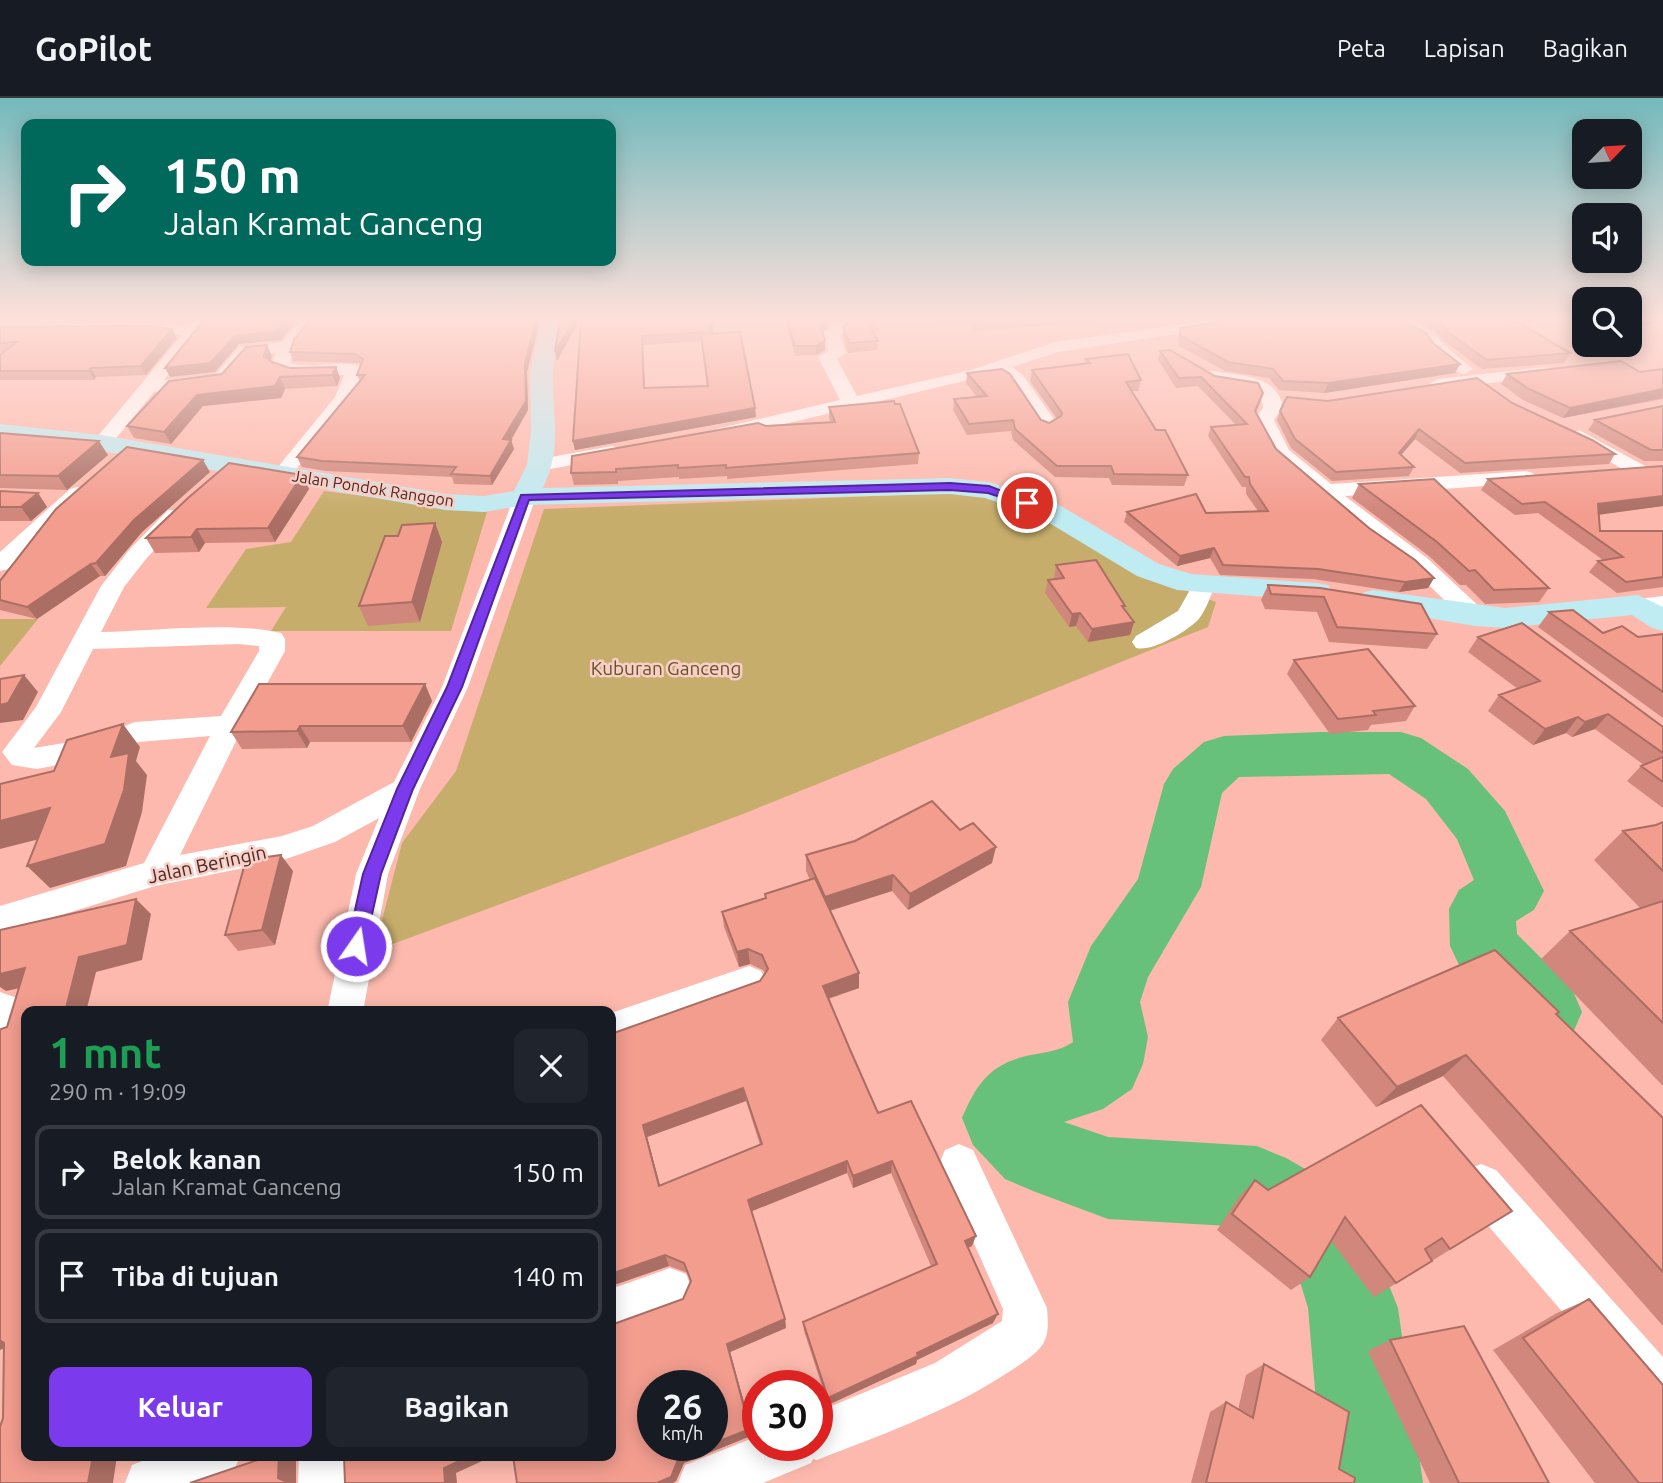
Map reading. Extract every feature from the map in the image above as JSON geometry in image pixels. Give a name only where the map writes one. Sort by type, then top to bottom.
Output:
[{"type":"street","points":[[115,452],[151,385]]},
{"type":"street","points":[[149,387],[170,385]]},
{"type":"street","points":[[283,473],[344,398],[350,385]]},
{"type":"street","points":[[346,1006],[372,874],[405,789],[455,687],[525,497],[540,465],[544,430],[542,385]]},
{"type":"street","points":[[842,385],[851,403]]},
{"type":"street","points":[[702,436],[924,385]]},
{"type":"street","points":[[1021,385],[1048,425]]},
{"type":"street","points":[[1260,385],[1272,398],[1273,410],[1264,419],[1281,453],[1324,491],[1419,563],[1475,616]]},
{"type":"street","points":[[1420,387],[1434,385]]},
{"type":"street","points":[[1484,385],[1503,398]]},
{"type":"street","points":[[1272,398],[1293,400]]},
{"type":"street","points":[[1596,421],[1559,428],[1594,443],[1638,470]]},
{"type":"street","name":"Jalan Pondok Ranggon","points":[[0,432],[115,452],[234,465],[446,502],[484,504],[525,497],[950,486],[989,490],[1046,509],[1148,570],[1203,586],[1313,591],[1475,616],[1505,618],[1655,610]]},
{"type":"street","points":[[540,465],[635,448]]},
{"type":"street","points":[[230,725],[135,732],[99,747],[37,759],[17,756],[16,752],[47,712],[113,586],[138,554],[202,491],[234,465]]},
{"type":"street","points":[[1597,473],[1663,469]]},
{"type":"street","points":[[1324,491],[1543,476]]},
{"type":"street","points":[[0,564],[90,482]]},
{"type":"street","points":[[35,498],[70,499]]},
{"type":"street","points":[[1145,642],[1188,616],[1203,586]]},
{"type":"street","points":[[1505,618],[1536,641]]},
{"type":"street","points":[[82,641],[238,636],[272,639],[272,651],[230,725],[155,873]]},
{"type":"street","name":"Jalan Beringin","points":[[0,919],[155,873],[283,848],[324,834],[405,789]]},
{"type":"street","points":[[616,1028],[749,982]]},
{"type":"street","points":[[0,1008],[6,1010],[8,1015],[0,1046]]},
{"type":"street","points":[[1454,1154],[1663,1392]]},
{"type":"street","points":[[833,1429],[935,1388],[1003,1350],[1025,1332],[1025,1308],[959,1164]]},
{"type":"street","points":[[616,1309],[670,1290]]},
{"type":"street","points":[[150,1483],[204,1461]]},
{"type":"street","points":[[323,1461],[323,1483]]},
{"type":"street","points":[[703,1483],[757,1461]]},
{"type":"green space","points":[[324,491],[487,512],[451,631],[271,631],[286,607],[206,608],[246,549],[291,542]]},
{"type":"green space","name":"Kuburan Ganceng","points":[[976,492],[1061,521],[1138,572],[1216,602],[1208,627],[743,814],[374,951],[402,843],[456,771],[544,509]]},
{"type":"green space","points":[[0,619],[38,619],[0,666]]},
{"type":"building","points":[[166,385],[276,385],[197,395],[164,432],[127,426]]},
{"type":"building","points":[[357,385],[526,385],[526,401],[503,439],[511,440],[490,476],[451,474],[456,467],[322,461],[297,457]]},
{"type":"building","points":[[577,385],[644,385],[644,388],[750,385],[755,408],[573,441]]},
{"type":"building","points":[[977,385],[1017,385],[1041,420],[1049,423],[1062,413],[1042,385],[1128,385],[1156,430],[1165,430],[1188,475],[1114,474],[1111,466],[1057,466],[1015,429],[1013,420],[969,424],[954,399],[987,396]]},
{"type":"building","points":[[1208,385],[1259,385],[1263,393],[1255,411],[1276,449],[1369,528],[1415,560],[1434,578],[1405,582],[1318,569],[1223,565],[1214,548],[1180,556],[1127,512],[1196,494],[1206,513],[1268,511],[1250,484],[1249,477],[1245,477],[1211,427],[1247,424]]},
{"type":"building","points":[[1434,385],[1486,385],[1512,403],[1592,440],[1615,454],[1465,463],[1419,429],[1399,453],[1414,467],[1336,472],[1295,439],[1280,411],[1287,397],[1328,401]]},
{"type":"building","points":[[1523,385],[1663,385],[1663,389],[1570,408]]},
{"type":"building","points":[[894,401],[895,404],[900,404],[919,453],[726,468],[726,465],[678,468],[678,465],[616,469],[616,472],[571,473],[572,456],[758,423],[766,426],[835,422],[829,407]]},
{"type":"building","points":[[1663,406],[1663,450],[1651,450],[1595,420]]},
{"type":"building","points":[[0,433],[99,441],[58,476],[0,475]]},
{"type":"building","points":[[127,447],[203,460],[134,520],[96,563],[27,607],[0,600],[0,581],[56,509]]},
{"type":"building","points":[[229,463],[302,475],[268,528],[197,529],[191,537],[146,538],[188,498]]},
{"type":"building","points":[[1663,466],[1663,496],[1598,504],[1600,531],[1663,531],[1663,577],[1626,582],[1598,561],[1623,557],[1545,502],[1522,504],[1488,479]]},
{"type":"building","points":[[1434,479],[1549,588],[1494,590],[1475,570],[1469,571],[1437,542],[1359,484]]},
{"type":"building","points":[[0,491],[38,493],[21,507],[0,507]]},
{"type":"building","points":[[435,523],[412,602],[359,606],[385,536],[398,536],[402,525]]},
{"type":"building","points":[[1096,560],[1134,622],[1092,629],[1080,613],[1072,614],[1048,580],[1064,578],[1056,565]]},
{"type":"building","points":[[1268,585],[1320,588],[1421,604],[1437,634],[1337,627],[1324,597],[1271,594]]},
{"type":"building","points":[[1573,610],[1603,633],[1622,626],[1638,637],[1663,634],[1663,692],[1549,612]]},
{"type":"building","points":[[1522,623],[1663,727],[1663,753],[1608,714],[1585,722],[1578,717],[1545,729],[1499,695],[1540,681],[1478,637]]},
{"type":"building","points":[[1368,649],[1415,706],[1373,711],[1376,715],[1338,719],[1294,660]]},
{"type":"building","points":[[24,675],[8,703],[0,705],[0,679]]},
{"type":"building","points":[[259,684],[425,684],[403,726],[300,726],[297,731],[231,732]]},
{"type":"building","points":[[123,724],[111,757],[129,753],[124,790],[105,844],[27,866],[50,808],[0,821],[0,784],[54,771],[67,740]]},
{"type":"building","points":[[1663,757],[1663,782],[1641,766]]},
{"type":"building","points":[[932,801],[960,830],[973,823],[996,847],[910,894],[893,875],[825,897],[806,855],[855,841]]},
{"type":"building","points":[[1663,822],[1663,871],[1623,831]]},
{"type":"building","points":[[281,855],[262,930],[225,935],[246,860]]},
{"type":"building","points":[[815,878],[859,973],[823,986],[878,1113],[911,1101],[976,1236],[965,1241],[998,1314],[917,1353],[918,1356],[833,1396],[833,1370],[819,1370],[803,1322],[937,1264],[892,1161],[853,1176],[847,1161],[748,1200],[785,1319],[727,1344],[742,1399],[742,1432],[728,1438],[728,1370],[637,1370],[637,1461],[677,1461],[671,1477],[657,1483],[517,1483],[514,1461],[616,1461],[616,1323],[683,1299],[691,1281],[684,1263],[665,1255],[616,1272],[616,1032],[760,981],[768,969],[762,955],[748,949],[737,952],[722,912],[766,898],[765,894]],"holes":[[[743,1088],[762,1144],[659,1186],[643,1125]]]},
{"type":"building","points":[[136,899],[127,945],[79,957],[67,1006],[21,1006],[21,1461],[92,1461],[88,1483],[0,1483],[4,1343],[0,1340],[0,1030],[7,1027],[25,968],[0,974],[0,930]]},
{"type":"building","points":[[1663,901],[1663,1023],[1570,931]]},
{"type":"building","points":[[1495,950],[1559,1012],[1556,1014],[1663,1118],[1663,1272],[1466,1055],[1397,1087],[1338,1018]]},
{"type":"building","points":[[1421,1105],[1512,1211],[1450,1249],[1442,1238],[1425,1249],[1432,1261],[1396,1283],[1345,1217],[1310,1277],[1232,1214],[1255,1180],[1268,1190]]},
{"type":"building","points":[[1589,1299],[1663,1385],[1663,1483],[1639,1483],[1523,1338]]},
{"type":"building","points":[[1464,1326],[1549,1483],[1459,1483],[1390,1340]]},
{"type":"building","points":[[1264,1364],[1349,1412],[1339,1469],[1355,1478],[1354,1483],[1206,1483],[1226,1402],[1253,1418]]},
{"type":"building","points":[[254,1461],[279,1461],[278,1478],[285,1481],[284,1483],[190,1483]]},
{"type":"building","points":[[344,1461],[459,1461],[444,1468],[445,1483],[345,1483]]},
{"type":"waterway","points":[[1373,1483],[1353,1308],[1336,1261],[1303,1215],[1257,1187],[1108,1178],[1033,1151],[1001,1118],[1022,1094],[1076,1083],[1105,1064],[1111,1037],[1104,1002],[1116,967],[1168,887],[1194,784],[1224,757],[1401,753],[1447,784],[1483,828],[1511,891],[1482,909],[1484,946],[1546,1012]]},
{"type":"route","points":[[356,946],[372,874],[405,789],[455,687],[525,497],[950,486],[989,490],[1027,503]]}]
